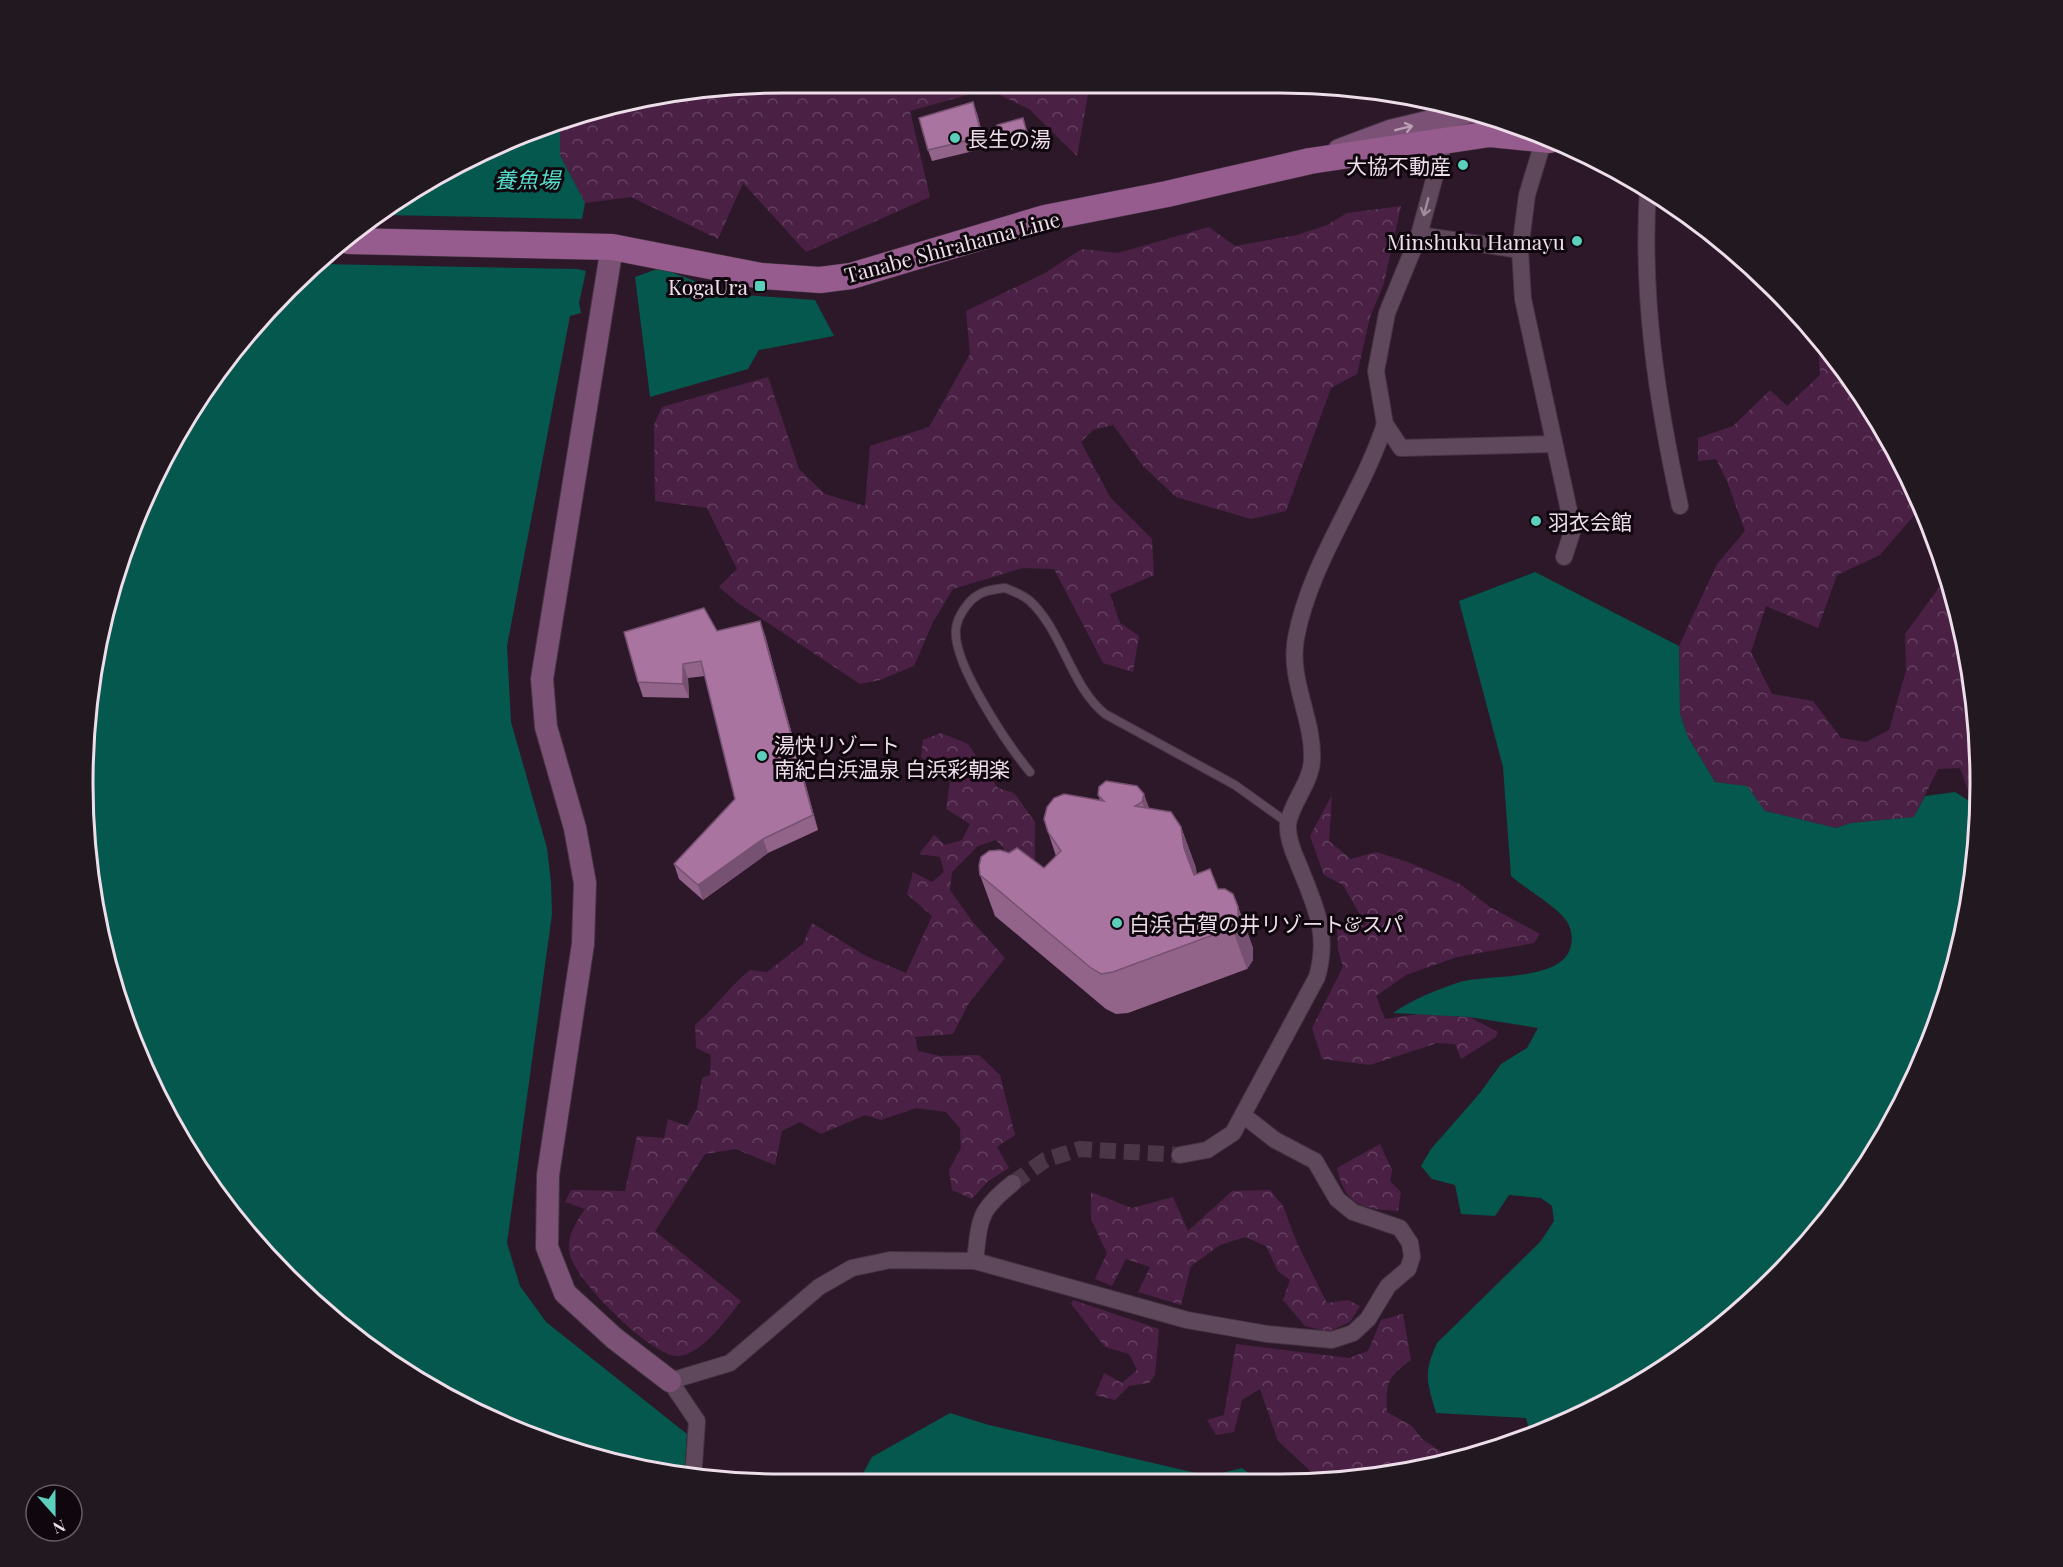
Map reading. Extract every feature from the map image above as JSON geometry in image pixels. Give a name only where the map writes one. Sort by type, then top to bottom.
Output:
[{"type":"main road","name":"Tanabe Shirahama Line","points":[[357,241],[612,247],[761,276],[820,280],[850,276],[1045,218],[1167,194],[1310,161],[1445,139],[1490,134],[1519,137]]},
{"type":"street","points":[[1310,161],[1390,131],[1453,116]]},
{"type":"street","points":[[1180,1155],[1207,1150],[1233,1133],[1279,1050],[1296,1012],[1317,977],[1322,959],[1320,919],[1292,848],[1288,823],[1306,782],[1312,761],[1311,741],[1297,690],[1295,641],[1302,612],[1319,570],[1376,451],[1384,424],[1376,370],[1387,314],[1419,235],[1445,139]]},
{"type":"street","points":[[1544,146],[1527,195],[1520,250],[1523,299],[1552,444],[1573,529],[1564,557]]},
{"type":"street","points":[[1647,200],[1645,240],[1649,328],[1660,414],[1680,506]]},
{"type":"street","points":[[1419,235],[1520,250]]},
{"type":"street","points":[[612,247],[542,679],[546,727],[575,828],[585,883],[583,944],[548,1175],[547,1247],[565,1293],[614,1338],[670,1381],[697,1421],[694,1468]]},
{"type":"street","points":[[1384,424],[1401,448],[1552,444]]},
{"type":"street","points":[[670,1381],[730,1363],[819,1287],[852,1268],[890,1260],[975,1261],[1187,1320],[1310,1339],[1332,1340],[1353,1333],[1368,1319],[1388,1286],[1408,1269],[1412,1257],[1410,1243],[1400,1228],[1353,1212],[1337,1199],[1315,1161],[1275,1140],[1243,1114]]},
{"type":"street","points":[[975,1261],[980,1218],[991,1201],[1013,1183]]},
{"type":"lane","points":[[1030,772],[1010,747],[975,689],[959,648],[955,630],[960,614],[978,594],[1005,588],[1028,599],[1044,616],[1090,698],[1105,714],[1235,785],[1288,823]]},
{"type":"green space","points":[[784,93],[974,93],[910,111],[930,197],[806,252],[743,183],[718,239],[631,197],[585,203],[560,155],[560,131],[649,106],[693,99],[738,94]]},
{"type":"green space","points":[[996,93],[1088,93],[1077,156],[1029,109]]},
{"type":"green space","points":[[1401,206],[1384,283],[1370,317],[1357,374],[1331,388],[1286,511],[1251,519],[1176,497],[1143,466],[1113,425],[1093,430],[1081,442],[1110,497],[1152,539],[1154,575],[1110,594],[1120,623],[1139,636],[1133,672],[1103,663],[1054,569],[1023,568],[953,589],[933,622],[914,666],[880,680],[860,684],[738,603],[719,587],[737,569],[707,508],[655,501],[654,425],[662,407],[768,377],[799,469],[825,494],[865,506],[870,446],[929,427],[970,354],[966,311],[1045,273],[1082,249],[1118,253],[1209,227],[1235,246],[1297,235],[1327,225],[1347,213]]},
{"type":"green space","points":[[1819,353],[1854,400],[1877,438],[1899,478],[1915,514],[1880,555],[1837,575],[1818,628],[1766,606],[1751,652],[1772,694],[1813,701],[1841,738],[1866,742],[1889,730],[1906,671],[1905,634],[1940,586],[1957,649],[1969,738],[1970,796],[1960,768],[1938,769],[1914,817],[1851,823],[1836,828],[1764,811],[1747,786],[1715,782],[1688,737],[1680,714],[1679,646],[1717,564],[1745,531],[1727,481],[1716,459],[1698,461],[1698,438],[1733,426],[1770,390],[1787,406],[1820,375]]},
{"type":"green space","points":[[941,733],[968,744],[998,788],[1014,793],[1035,822],[1035,858],[1031,873],[1008,865],[1003,847],[996,840],[978,846],[952,872],[950,890],[972,921],[1005,958],[969,1003],[953,1034],[915,1037],[918,1051],[940,1056],[979,1055],[1000,1075],[1015,1135],[997,1147],[1009,1168],[987,1182],[972,1199],[952,1190],[949,1170],[961,1148],[960,1128],[946,1112],[916,1108],[881,1120],[865,1115],[821,1134],[800,1122],[782,1131],[775,1165],[736,1149],[705,1154],[655,1231],[741,1301],[713,1335],[695,1350],[686,1355],[677,1356],[665,1352],[650,1343],[616,1315],[585,1282],[575,1267],[570,1255],[570,1236],[585,1209],[565,1202],[571,1190],[625,1191],[637,1136],[664,1138],[668,1119],[687,1126],[697,1109],[702,1078],[710,1075],[711,1055],[696,1048],[695,1025],[750,970],[767,972],[803,944],[812,923],[866,956],[906,973],[932,916],[907,894],[913,872],[932,882],[944,872],[940,857],[919,854],[934,835],[945,845],[962,840],[970,824],[946,809],[950,782],[921,757],[923,740]]},
{"type":"green space","points":[[1332,795],[1329,841],[1351,859],[1376,852],[1408,862],[1460,884],[1490,907],[1540,934],[1534,943],[1457,957],[1406,975],[1376,996],[1385,1019],[1419,1014],[1469,1017],[1498,1032],[1496,1037],[1461,1059],[1455,1044],[1437,1043],[1370,1065],[1322,1059],[1312,1028],[1343,967],[1338,950],[1337,925],[1366,925],[1343,885],[1324,875],[1310,836]]},
{"type":"green space","points":[[1380,1144],[1392,1170],[1390,1181],[1401,1192],[1398,1211],[1374,1209],[1357,1203],[1350,1197],[1340,1180],[1337,1168]]},
{"type":"green space","points":[[1270,1190],[1283,1206],[1297,1243],[1327,1303],[1348,1300],[1360,1306],[1350,1322],[1328,1332],[1305,1326],[1283,1300],[1290,1280],[1278,1271],[1266,1246],[1245,1237],[1220,1245],[1191,1266],[1181,1305],[1138,1292],[1150,1267],[1126,1259],[1112,1286],[1095,1279],[1107,1253],[1091,1219],[1091,1192],[1132,1208],[1173,1197],[1188,1231],[1232,1191]]},
{"type":"green space","points":[[1073,1300],[1159,1329],[1155,1375],[1149,1383],[1129,1386],[1115,1400],[1095,1395],[1104,1373],[1122,1383],[1137,1370],[1129,1354],[1105,1347],[1071,1304]]},
{"type":"green space","points":[[1403,1314],[1411,1360],[1397,1371],[1390,1381],[1387,1412],[1412,1426],[1422,1439],[1442,1452],[1449,1452],[1370,1468],[1313,1473],[1278,1441],[1260,1389],[1242,1400],[1234,1432],[1216,1435],[1207,1420],[1224,1415],[1236,1344],[1349,1358],[1368,1351],[1381,1320]]},
{"type":"water","name":"養魚場","points":[[560,131],[560,155],[585,203],[582,219],[392,215],[478,164]]},
{"type":"water","points":[[328,264],[586,271],[579,303],[581,313],[570,316],[507,646],[511,722],[547,848],[552,914],[507,1243],[520,1286],[546,1322],[687,1434],[685,1467],[649,1461],[562,1437],[478,1403],[400,1358],[363,1331],[328,1303],[264,1239],[209,1167],[164,1089],[130,1005],[106,918],[94,829],[94,738],[106,649],[117,605],[130,562],[164,478],[209,400],[264,328]]},
{"type":"water","points":[[660,268],[730,294],[815,300],[834,336],[759,350],[748,369],[650,397],[635,277]]},
{"type":"water","points":[[1535,572],[1679,646],[1680,714],[1688,737],[1715,782],[1747,786],[1765,811],[1836,828],[1851,823],[1914,817],[1925,796],[1955,792],[1970,801],[1969,829],[1957,918],[1933,1005],[1899,1089],[1854,1167],[1799,1239],[1735,1303],[1700,1331],[1663,1358],[1625,1381],[1585,1403],[1528,1427],[1526,1418],[1436,1413],[1428,1370],[1437,1343],[1541,1241],[1554,1221],[1552,1206],[1541,1198],[1509,1195],[1495,1216],[1461,1214],[1455,1185],[1432,1179],[1421,1166],[1431,1149],[1480,1093],[1501,1064],[1527,1048],[1538,1028],[1469,1017],[1393,1013],[1425,995],[1460,982],[1540,971],[1555,965],[1566,957],[1572,939],[1565,919],[1511,876],[1503,767],[1459,601]]},
{"type":"water","points":[[950,1413],[989,1425],[1200,1474],[863,1474],[872,1457]]},
{"type":"water","points":[[1242,1468],[1250,1474],[1217,1474]]},
{"type":"building","name":"長生の湯","points":[[973,102],[982,137],[928,150],[919,118]]},
{"type":"building","points":[[1023,118],[1028,137],[1001,143],[997,125]]},
{"type":"building","name":"湯快リゾート 南紀白浜温泉 白浜彩朝楽","points":[[704,608],[717,631],[760,621],[813,815],[763,839],[698,885],[674,864],[735,799],[701,661],[683,664],[683,684],[638,682],[624,632]]},
{"type":"building","name":"白浜 古賀の井リゾート&スパ","points":[[1106,781],[1137,786],[1144,794],[1142,802],[1135,806],[1171,812],[1181,827],[1184,848],[1194,875],[1210,869],[1218,889],[1225,889],[1233,894],[1238,907],[1238,919],[1232,928],[1113,972],[1101,974],[980,875],[981,857],[989,851],[1000,850],[1009,853],[1017,848],[1044,868],[1061,851],[1048,832],[1044,819],[1047,807],[1054,798],[1064,794],[1104,801],[1098,795],[1099,787]]},
{"type":"tunnel","points":[[1013,1183],[1045,1160],[1080,1149],[1180,1155]]},
{"type":"place","name":"長生の湯","points":[[955,138]]},
{"type":"place","name":"大協不動産","points":[[1463,165]]},
{"type":"place","name":"Minshuku Hamayu","points":[[1577,241]]},
{"type":"place","name":"KogaUra","points":[[760,286]]},
{"type":"place","name":"羽衣会館","points":[[1536,521]]},
{"type":"place","name":"湯快リゾート 南紀白浜温泉 白浜彩朝楽","points":[[762,756]]},
{"type":"place","name":"白浜 古賀の井リゾート&スパ","points":[[1117,923]]}]
